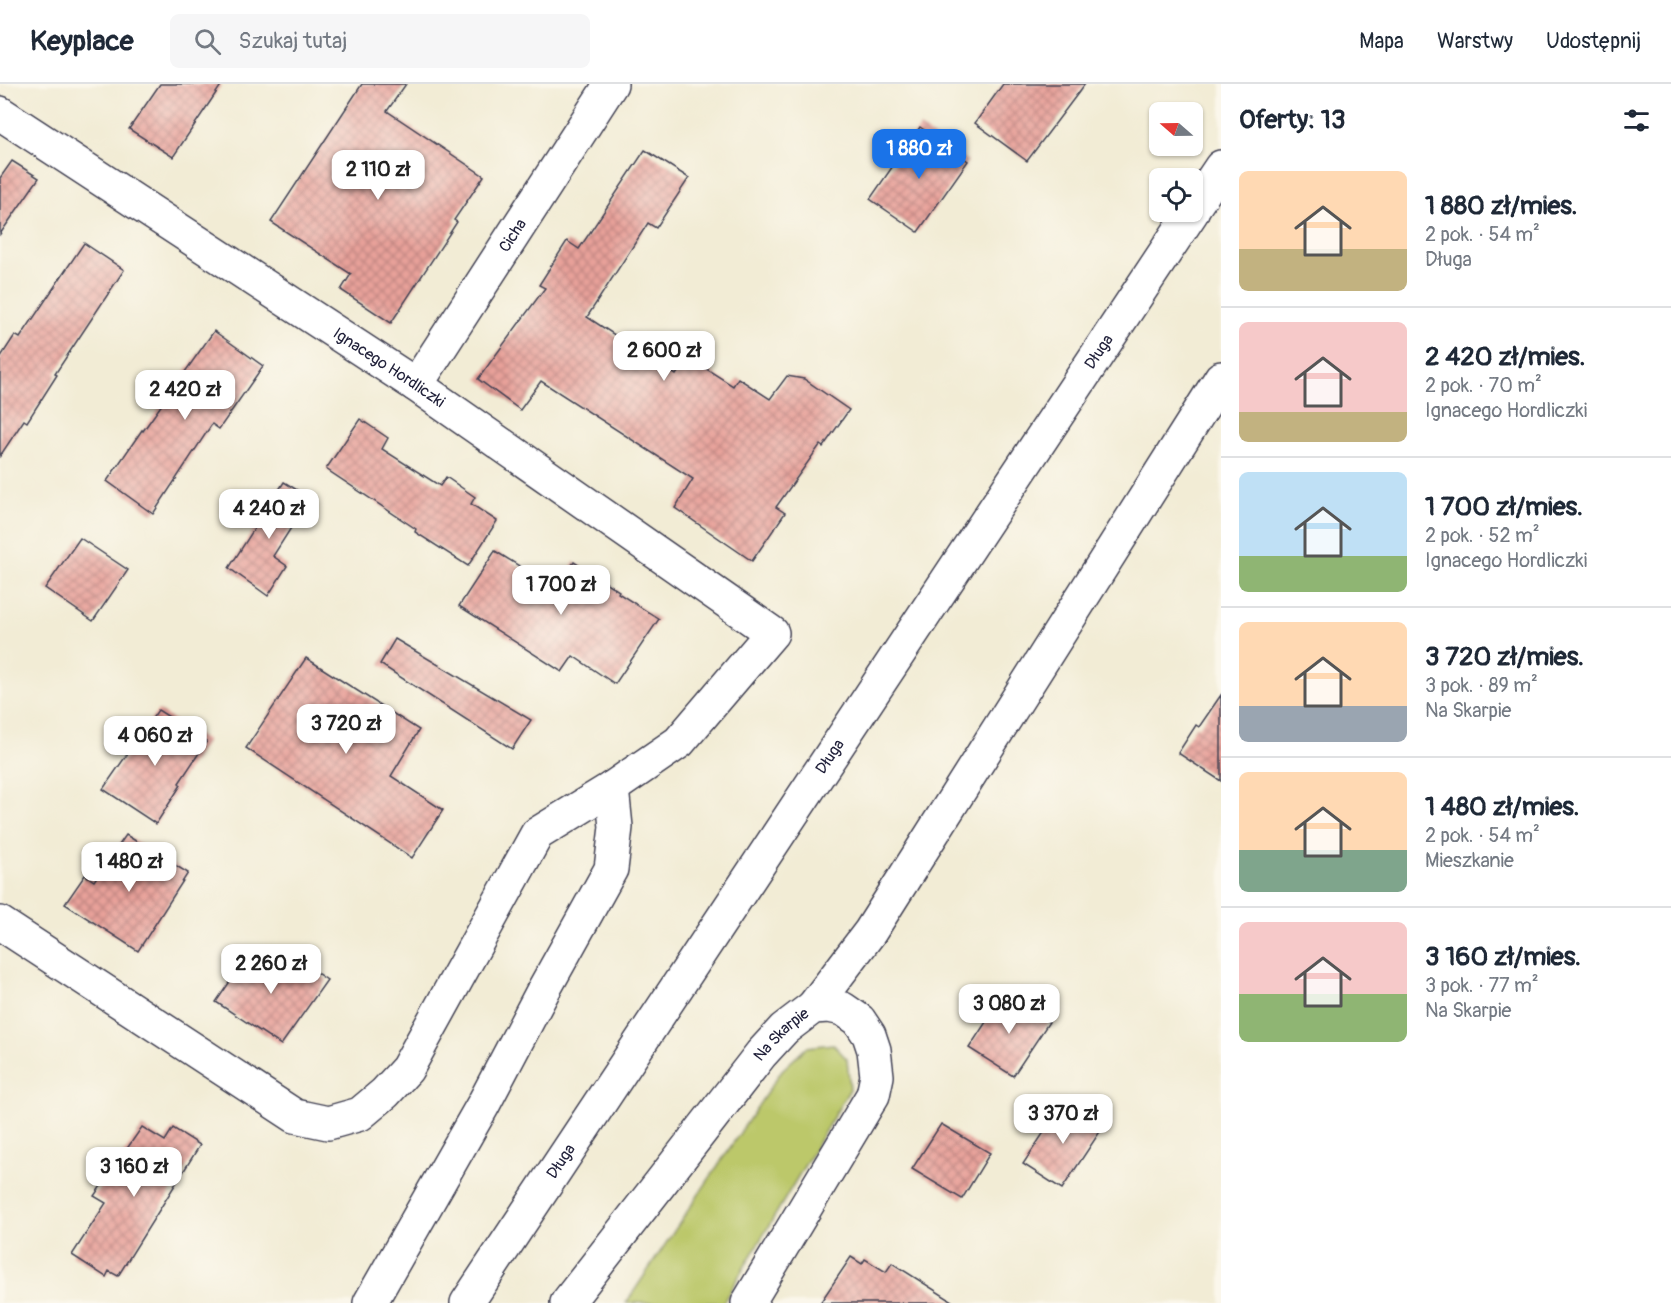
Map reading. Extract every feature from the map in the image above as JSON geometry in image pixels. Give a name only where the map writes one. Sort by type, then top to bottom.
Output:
[{"type":"street","name":"Cicha","points":[[416,385],[611,84]]},
{"type":"street","name":"Ignacego Hordliczki","points":[[0,113],[416,385],[772,633],[679,742],[612,788]]},
{"type":"street","name":"Długa","points":[[1203,194],[1221,167]]},
{"type":"street","name":"Długa","points":[[466,1303],[1185,222]]},
{"type":"street","points":[[813,1007],[870,932],[1221,378]]},
{"type":"street","points":[[0,923],[295,1116],[328,1123],[360,1114],[386,1093],[407,1069],[537,834],[612,788],[616,827],[612,868],[483,1105],[370,1303]]},
{"type":"street","name":"Na Skarpie","points":[[567,1303],[761,1054],[784,1029],[813,1007],[829,1006],[843,1009],[859,1020],[869,1035],[874,1050],[877,1076],[873,1095],[747,1303]]},
{"type":"green space","points":[[833,1044],[847,1059],[850,1089],[723,1303],[626,1303],[782,1070],[807,1047]]},
{"type":"building","points":[[160,84],[222,84],[173,157],[129,129]]},
{"type":"building","points":[[362,84],[406,84],[387,111],[484,176],[454,220],[457,222],[391,323],[341,290],[351,274],[271,222]]},
{"type":"building","points":[[1003,84],[1085,84],[1027,161],[975,123]]},
{"type":"building","points":[[920,127],[968,161],[918,232],[870,199]]},
{"type":"building","points":[[645,150],[689,178],[656,228],[648,223],[587,317],[676,375],[688,357],[733,386],[738,378],[770,399],[787,376],[804,379],[849,410],[823,447],[820,445],[776,507],[785,513],[752,561],[675,508],[693,479],[541,381],[520,410],[478,379],[545,288],[539,285],[567,241],[579,249]]},
{"type":"building","points":[[12,161],[39,178],[0,234],[0,178]]},
{"type":"building","points":[[84,243],[124,270],[55,374],[57,375],[27,422],[24,420],[0,456],[0,358],[15,335],[20,338]]},
{"type":"building","points":[[214,331],[263,366],[219,429],[212,424],[153,514],[107,481]]},
{"type":"building","points":[[360,419],[388,438],[382,449],[440,486],[446,477],[475,497],[471,504],[497,521],[468,566],[415,532],[416,529],[326,469]]},
{"type":"building","points":[[284,482],[310,498],[273,556],[287,566],[268,596],[229,568]]},
{"type":"building","points":[[80,538],[128,570],[93,621],[45,588]]},
{"type":"building","points":[[495,551],[556,589],[574,562],[659,619],[615,684],[573,656],[562,672],[459,606]]},
{"type":"building","points":[[395,639],[531,720],[512,749],[380,664]]},
{"type":"building","points":[[306,658],[419,730],[391,776],[443,810],[412,858],[246,748]]},
{"type":"building","points":[[1221,695],[1221,781],[1178,753],[1196,725],[1199,727]]},
{"type":"building","points":[[158,710],[207,741],[179,783],[181,785],[156,824],[103,789]]},
{"type":"building","points":[[126,835],[188,873],[138,951],[65,904],[85,875],[94,881]]},
{"type":"building","points":[[252,949],[291,974],[299,961],[327,980],[281,1045],[216,1002]]},
{"type":"building","points":[[1005,993],[1049,1022],[1013,1076],[969,1048]]},
{"type":"building","points":[[1064,1102],[1103,1127],[1062,1189],[1023,1164]]},
{"type":"building","points":[[941,1124],[990,1153],[962,1199],[912,1169]]},
{"type":"building","points":[[142,1127],[165,1141],[173,1128],[200,1145],[118,1276],[109,1271],[106,1277],[72,1255],[106,1203],[94,1196]]},
{"type":"building","points":[[851,1257],[862,1264],[865,1259],[886,1272],[892,1263],[955,1303],[820,1303]]}]
